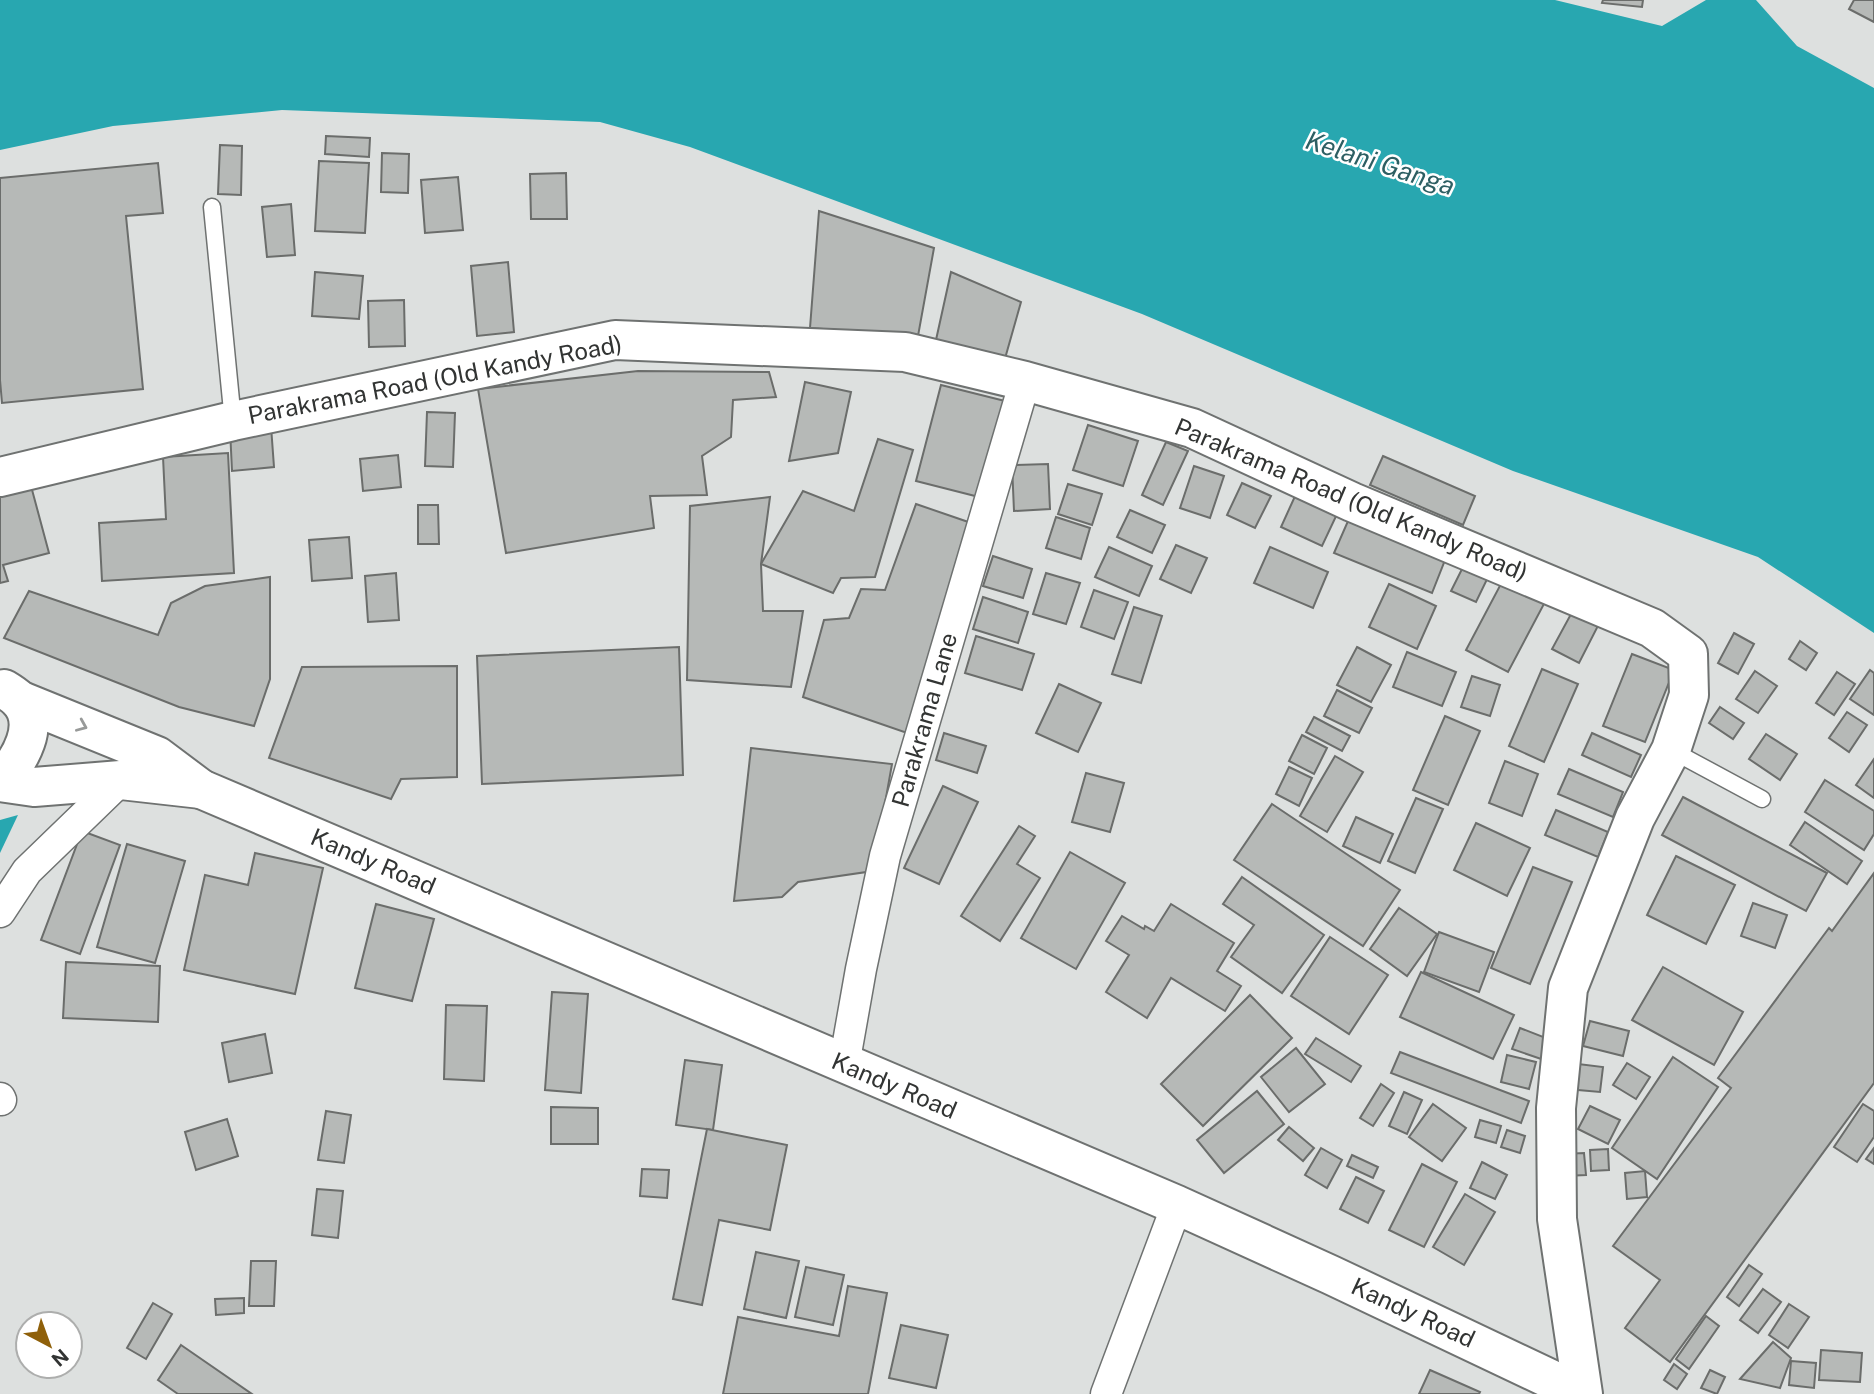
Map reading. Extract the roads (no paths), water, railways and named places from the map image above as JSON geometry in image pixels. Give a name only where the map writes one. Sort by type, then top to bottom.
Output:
[{"type":"main road","name":"Parakrama Road (Old Kandy Road)","points":[[0,477],[233,421],[615,340],[905,352],[1025,381],[1192,428],[1352,502],[1651,628],[1688,654],[1689,695],[1671,750],[1635,818],[1568,988],[1556,1108],[1557,1219],[1583,1394]]},
{"type":"main road","name":"Kandy Road","points":[[10,694],[157,756],[201,789],[1177,1205],[1486,1346],[1583,1394]]},
{"type":"main road","points":[[0,781],[19,758],[26,744],[27,717],[10,694]]},
{"type":"main road","name":"Kandy Road","points":[[0,781],[34,787],[121,780],[201,789]]},
{"type":"street","name":"Parakrama Lane","points":[[844,1065],[885,856],[1025,381]]},
{"type":"street","points":[[0,912],[27,872],[121,780]]},
{"type":"street","points":[[1106,1394],[1177,1205]]},
{"type":"lane","points":[[212,207],[233,421]]},
{"type":"lane","points":[[1671,750],[1762,799]]},
{"type":"water","name":"Kelani Ganga","points":[[0,0],[1555,0],[1662,26],[1706,0],[1756,0],[1797,46],[1874,88],[1874,633],[1758,557],[1513,471],[1142,314],[690,147],[600,122],[282,110],[113,126],[0,150]]},
{"type":"water","points":[[18,815],[0,853],[0,820]]}]
